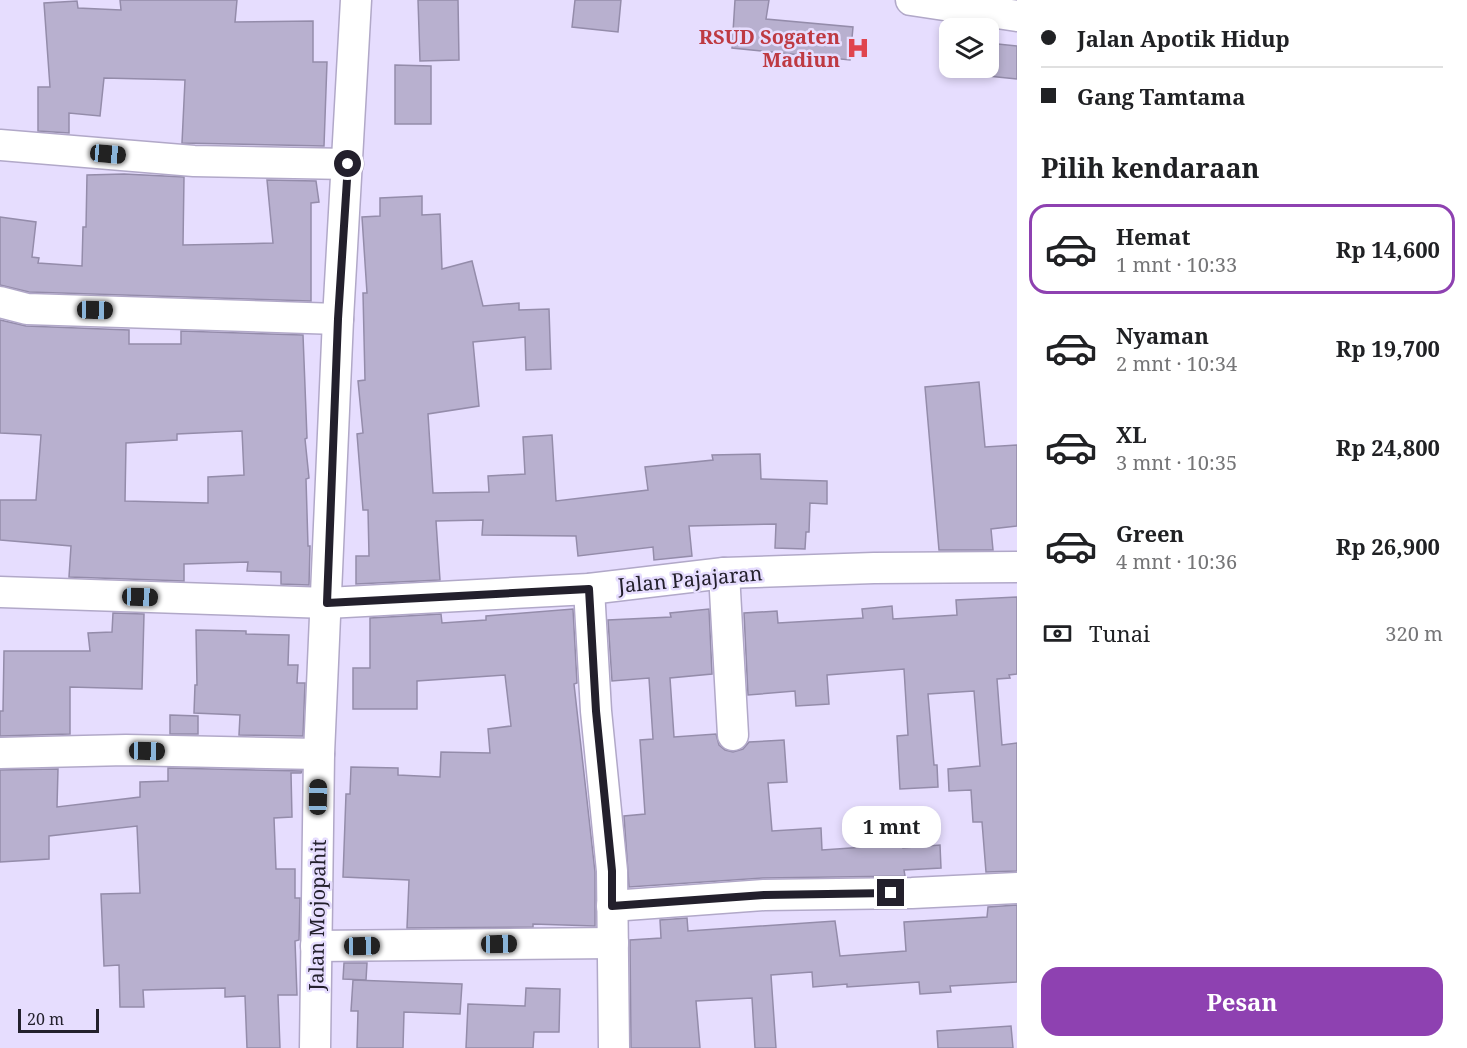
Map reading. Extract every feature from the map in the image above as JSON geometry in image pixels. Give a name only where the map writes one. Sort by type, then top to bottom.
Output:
[{"type":"street","name":"Jalan Mojopahit","points":[[315,1048],[319,754],[338,319],[356,0]]},
{"type":"street","points":[[911,0],[1017,16]]},
{"type":"street","points":[[0,145],[194,162],[348,164]]},
{"type":"street","points":[[0,302],[27,309],[338,319]]},
{"type":"street","name":"Jalan Pajajaran","points":[[0,592],[327,603],[589,589],[724,573],[874,567],[1017,567]]},
{"type":"street","points":[[724,573],[734,735]]},
{"type":"street","points":[[589,589],[596,711],[612,871],[614,1048]]},
{"type":"street","points":[[0,753],[126,750],[319,754]]},
{"type":"street","points":[[612,906],[764,895],[912,893],[1017,888]]},
{"type":"street","points":[[316,946],[613,943]]},
{"type":"building","points":[[120,0],[237,0],[235,22],[313,21],[313,62],[327,62],[324,146],[182,143],[185,80],[104,78],[100,116],[69,113],[69,133],[38,131],[38,87],[50,87],[44,3],[77,1],[78,8],[121,10]]},
{"type":"building","points":[[418,0],[458,0],[459,60],[420,61]]},
{"type":"building","points":[[575,0],[621,0],[618,32],[572,27]]},
{"type":"building","points":[[735,0],[769,0],[766,19],[853,27],[850,60],[732,48]]},
{"type":"building","points":[[999,44],[1017,46],[1017,79],[999,77]]},
{"type":"building","points":[[395,65],[431,66],[431,124],[395,124]]},
{"type":"building","points":[[87,175],[184,177],[183,245],[273,243],[267,180],[316,181],[319,202],[311,203],[311,301],[29,292],[0,285],[0,217],[36,222],[32,257],[39,258],[38,263],[82,266],[83,227],[86,227]]},
{"type":"building","points":[[422,196],[422,215],[440,214],[442,269],[472,261],[483,306],[519,303],[519,310],[549,309],[551,369],[526,370],[525,337],[473,342],[479,406],[428,414],[433,493],[489,492],[488,476],[525,474],[523,437],[552,435],[556,501],[648,490],[645,467],[713,460],[712,455],[760,454],[761,479],[827,481],[827,504],[810,503],[809,532],[806,532],[805,549],[775,548],[776,524],[689,526],[692,556],[654,560],[653,547],[578,556],[576,536],[482,535],[483,520],[436,521],[440,580],[356,584],[356,556],[369,556],[368,510],[363,510],[357,434],[363,433],[358,381],[365,380],[363,293],[367,293],[362,217],[380,216],[380,198]]},
{"type":"building","points":[[0,320],[26,326],[129,330],[129,344],[181,344],[181,331],[303,335],[307,438],[305,439],[309,478],[306,479],[308,546],[310,546],[309,585],[281,584],[281,572],[247,571],[248,562],[184,564],[184,581],[69,577],[71,546],[0,540],[0,500],[36,500],[41,435],[0,433]],"holes":[[[242,431],[244,475],[208,477],[208,503],[125,501],[126,443],[177,440],[177,434]]]},
{"type":"building","points":[[979,382],[985,447],[1017,445],[1017,526],[991,529],[993,550],[939,550],[925,387]]},
{"type":"building","points":[[1017,597],[1017,674],[1009,675],[1010,678],[997,679],[1002,745],[1017,743],[1017,871],[986,872],[982,822],[973,822],[971,790],[949,791],[948,769],[980,766],[974,691],[928,694],[938,787],[900,789],[897,736],[908,735],[904,669],[827,675],[829,704],[796,706],[795,691],[748,695],[744,613],[777,611],[778,623],[863,618],[862,609],[892,606],[893,619],[957,615],[956,600]]},
{"type":"building","points":[[573,609],[577,683],[574,684],[595,872],[595,926],[533,924],[533,927],[407,928],[409,880],[343,877],[346,794],[350,794],[351,767],[398,768],[398,775],[440,777],[441,752],[490,753],[488,729],[511,726],[505,675],[417,681],[417,709],[353,709],[353,668],[370,668],[370,618],[441,614],[442,623],[486,620],[486,616]]},
{"type":"building","points":[[709,609],[712,674],[670,678],[674,737],[716,734],[719,745],[733,752],[743,749],[749,742],[784,740],[787,782],[768,783],[772,831],[821,828],[822,850],[865,847],[863,810],[896,807],[899,844],[903,844],[903,848],[940,845],[941,868],[904,870],[905,876],[763,878],[629,887],[624,816],[645,814],[640,740],[653,739],[649,678],[612,681],[608,620],[671,617],[670,613]]},
{"type":"building","points":[[113,613],[144,614],[142,689],[70,687],[70,734],[0,736],[0,711],[3,711],[4,651],[90,651],[88,633],[112,632]]},
{"type":"building","points":[[196,630],[289,635],[288,665],[298,665],[297,683],[305,683],[303,736],[239,735],[240,715],[194,713],[195,685],[197,685]]},
{"type":"building","points":[[170,715],[198,716],[198,734],[170,734]]},
{"type":"building","points":[[168,768],[302,771],[291,773],[292,817],[274,818],[276,869],[295,869],[295,898],[300,898],[299,940],[295,941],[297,995],[278,995],[280,1048],[247,1048],[245,996],[225,997],[225,988],[143,990],[144,1007],[120,1007],[119,965],[104,966],[101,894],[140,893],[137,826],[49,836],[49,859],[0,862],[0,770],[58,769],[57,807],[140,797],[140,782],[168,781]]},
{"type":"building","points":[[1017,905],[1017,982],[950,986],[951,992],[920,994],[919,982],[813,987],[812,972],[771,975],[776,1048],[755,1048],[752,998],[696,1001],[700,1048],[631,1048],[630,940],[661,938],[660,920],[687,918],[688,931],[835,921],[840,956],[906,951],[904,922],[987,917],[988,907]]},
{"type":"building","points":[[344,963],[367,963],[366,980],[343,979]]},
{"type":"building","points":[[353,980],[462,984],[460,1014],[404,1012],[403,1048],[357,1048],[358,1011],[351,1011]]},
{"type":"building","points":[[526,988],[560,989],[559,1032],[534,1032],[533,1048],[466,1048],[468,1004],[525,1006]]},
{"type":"building","points":[[1011,1026],[1013,1048],[938,1048],[937,1031]]},
{"type":"place","name":"RSUD Sogaten Madiun","points":[[858,48]]},
{"type":"route","points":[[348,164],[338,319],[327,603],[589,589],[596,711],[612,871],[612,906],[764,895],[891,893]]}]
